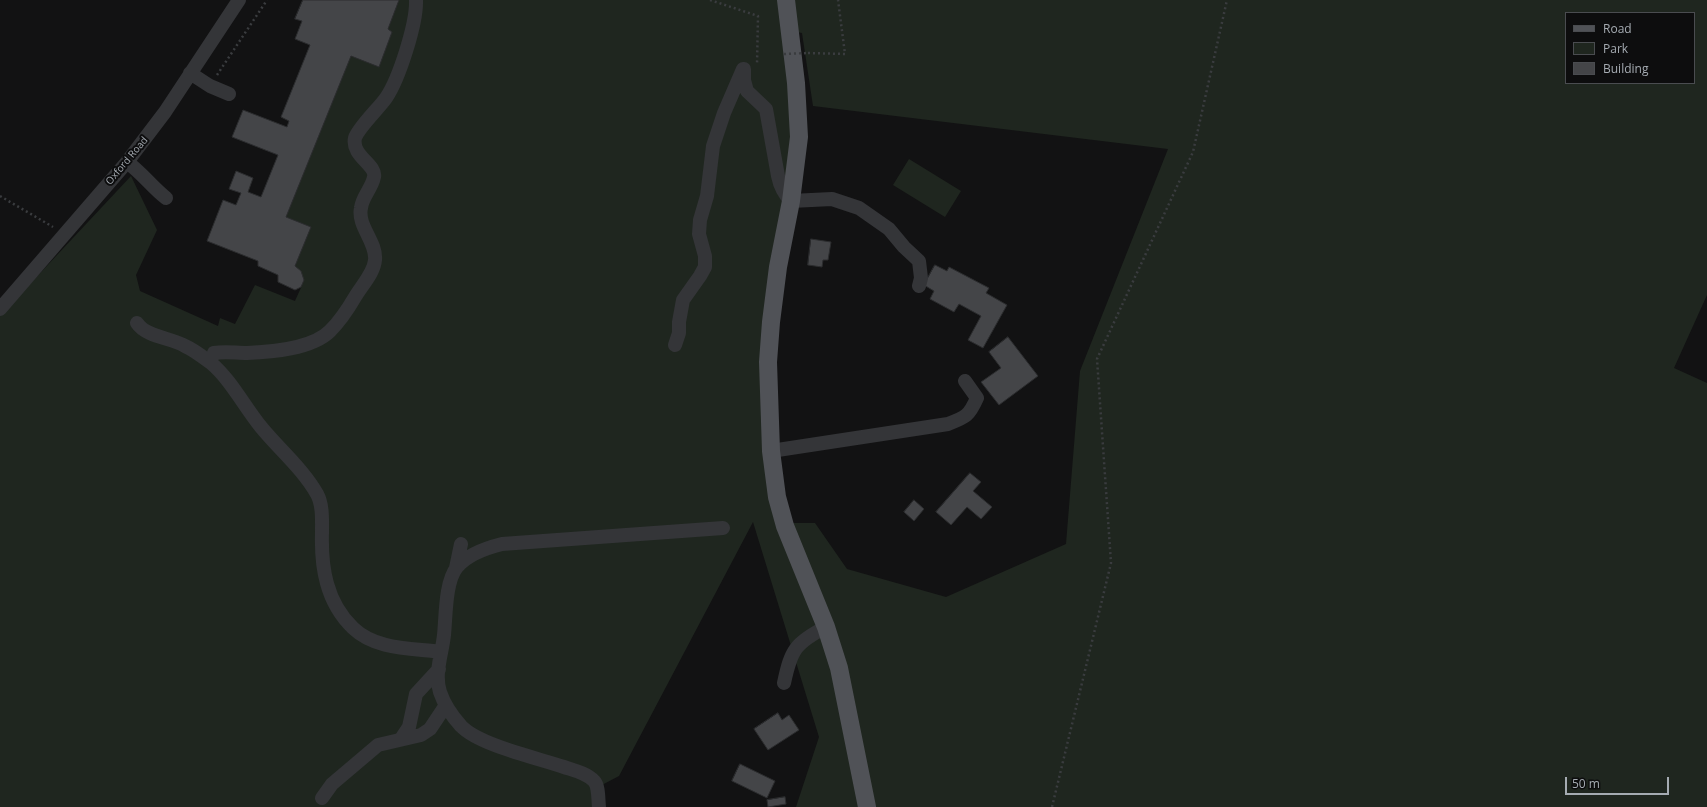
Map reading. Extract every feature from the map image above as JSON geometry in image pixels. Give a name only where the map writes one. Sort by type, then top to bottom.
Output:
[{"type":"main road","points":[[786,0],[792,40],[799,137],[792,201],[778,267],[771,322],[768,362],[771,451],[777,498],[785,526],[826,627],[839,668],[867,807]]},
{"type":"street","name":"Oxford Road","points":[[0,309],[127,162],[150,133],[239,0]]},
{"type":"street","points":[[210,362],[214,353],[247,353],[286,349],[317,340],[330,331],[343,316],[370,272],[376,257],[374,249],[365,231],[360,208],[374,177],[372,170],[362,160],[357,152],[355,142],[357,134],[386,98],[390,89],[406,48],[417,7],[416,0]]},
{"type":"street","points":[[675,345],[679,333],[679,322],[683,300],[705,267],[705,256],[699,234],[700,220],[707,196],[713,146],[724,113],[744,69],[744,80],[747,91],[766,109],[780,186],[786,196],[792,201],[832,200],[859,208],[889,228],[901,244],[919,261],[919,286]]},
{"type":"street","points":[[190,73],[210,86],[229,94]]},
{"type":"street","points":[[127,162],[142,174],[155,189],[166,198]]},
{"type":"street","points":[[136,324],[157,336],[186,346],[210,362],[230,384],[261,426],[318,495],[322,508],[322,563],[324,577],[340,612],[352,627],[364,636],[378,643],[441,652]]},
{"type":"street","points":[[771,451],[948,424],[971,412],[977,398],[965,381]]},
{"type":"street","points":[[456,568],[475,554],[490,547],[502,544],[723,528]]},
{"type":"street","points":[[461,544],[456,568],[448,594],[438,678],[440,692],[446,705],[461,726],[469,733],[487,742],[569,768],[589,776],[595,782],[598,795],[598,807]]},
{"type":"street","points":[[784,683],[788,663],[796,646],[806,637],[826,627]]},
{"type":"street","points":[[401,738],[409,727],[416,694],[439,669]]},
{"type":"street","points":[[322,798],[332,784],[378,745],[401,738],[421,735],[430,729],[446,705]]},
{"type":"path","points":[[210,86],[266,0]]},
{"type":"path","points":[[710,0],[758,16],[757,70]]},
{"type":"path","points":[[784,61],[784,54],[845,54],[838,0]]},
{"type":"path","points":[[1052,807],[1111,563],[1097,359],[1194,152],[1227,0]]},
{"type":"path","points":[[0,196],[64,234]]},
{"type":"green space","points":[[399,0],[1707,0],[1707,295],[1674,368],[1707,383],[1707,807],[796,807],[819,737],[753,522],[619,776],[598,787],[600,807],[0,807],[0,316],[131,176],[157,230],[136,275],[140,291],[218,326],[220,318],[235,324],[255,285],[295,301],[303,279],[299,270],[295,266],[311,227],[286,217],[351,56],[379,67],[392,32],[388,29]],"holes":[[[786,30],[802,33],[813,106],[1168,149],[1080,371],[1066,544],[946,597],[847,569],[815,523],[784,523],[769,341],[798,107]]]},
{"type":"green space","points":[[909,159],[961,191],[945,217],[893,185]]},
{"type":"building","points":[[303,0],[399,0],[388,29],[392,32],[379,67],[351,56],[286,217],[311,227],[295,266],[301,271],[304,280],[301,287],[295,290],[278,282],[278,275],[258,266],[258,261],[207,241],[223,200],[236,205],[241,193],[229,189],[236,171],[253,178],[248,192],[261,197],[278,155],[232,137],[243,110],[287,127],[289,121],[281,117],[310,45],[295,39],[302,21],[295,19]]},
{"type":"building","points":[[811,239],[831,242],[828,260],[823,260],[822,267],[808,265]]},
{"type":"building","points":[[935,265],[947,271],[949,267],[989,288],[986,293],[1007,305],[983,348],[968,340],[981,316],[959,304],[954,312],[930,299],[934,291],[924,285]]},
{"type":"building","points":[[1008,337],[1038,376],[999,405],[981,382],[1001,368],[989,352]]},
{"type":"building","points":[[970,473],[981,482],[973,491],[992,507],[981,519],[967,507],[951,525],[936,512]]},
{"type":"building","points":[[914,500],[924,509],[914,521],[904,512]]},
{"type":"building","points":[[778,713],[782,720],[789,715],[799,730],[768,750],[754,729]]},
{"type":"building","points":[[740,764],[775,781],[767,798],[732,781]]},
{"type":"building","points":[[785,797],[786,804],[768,807],[767,800]]}]
